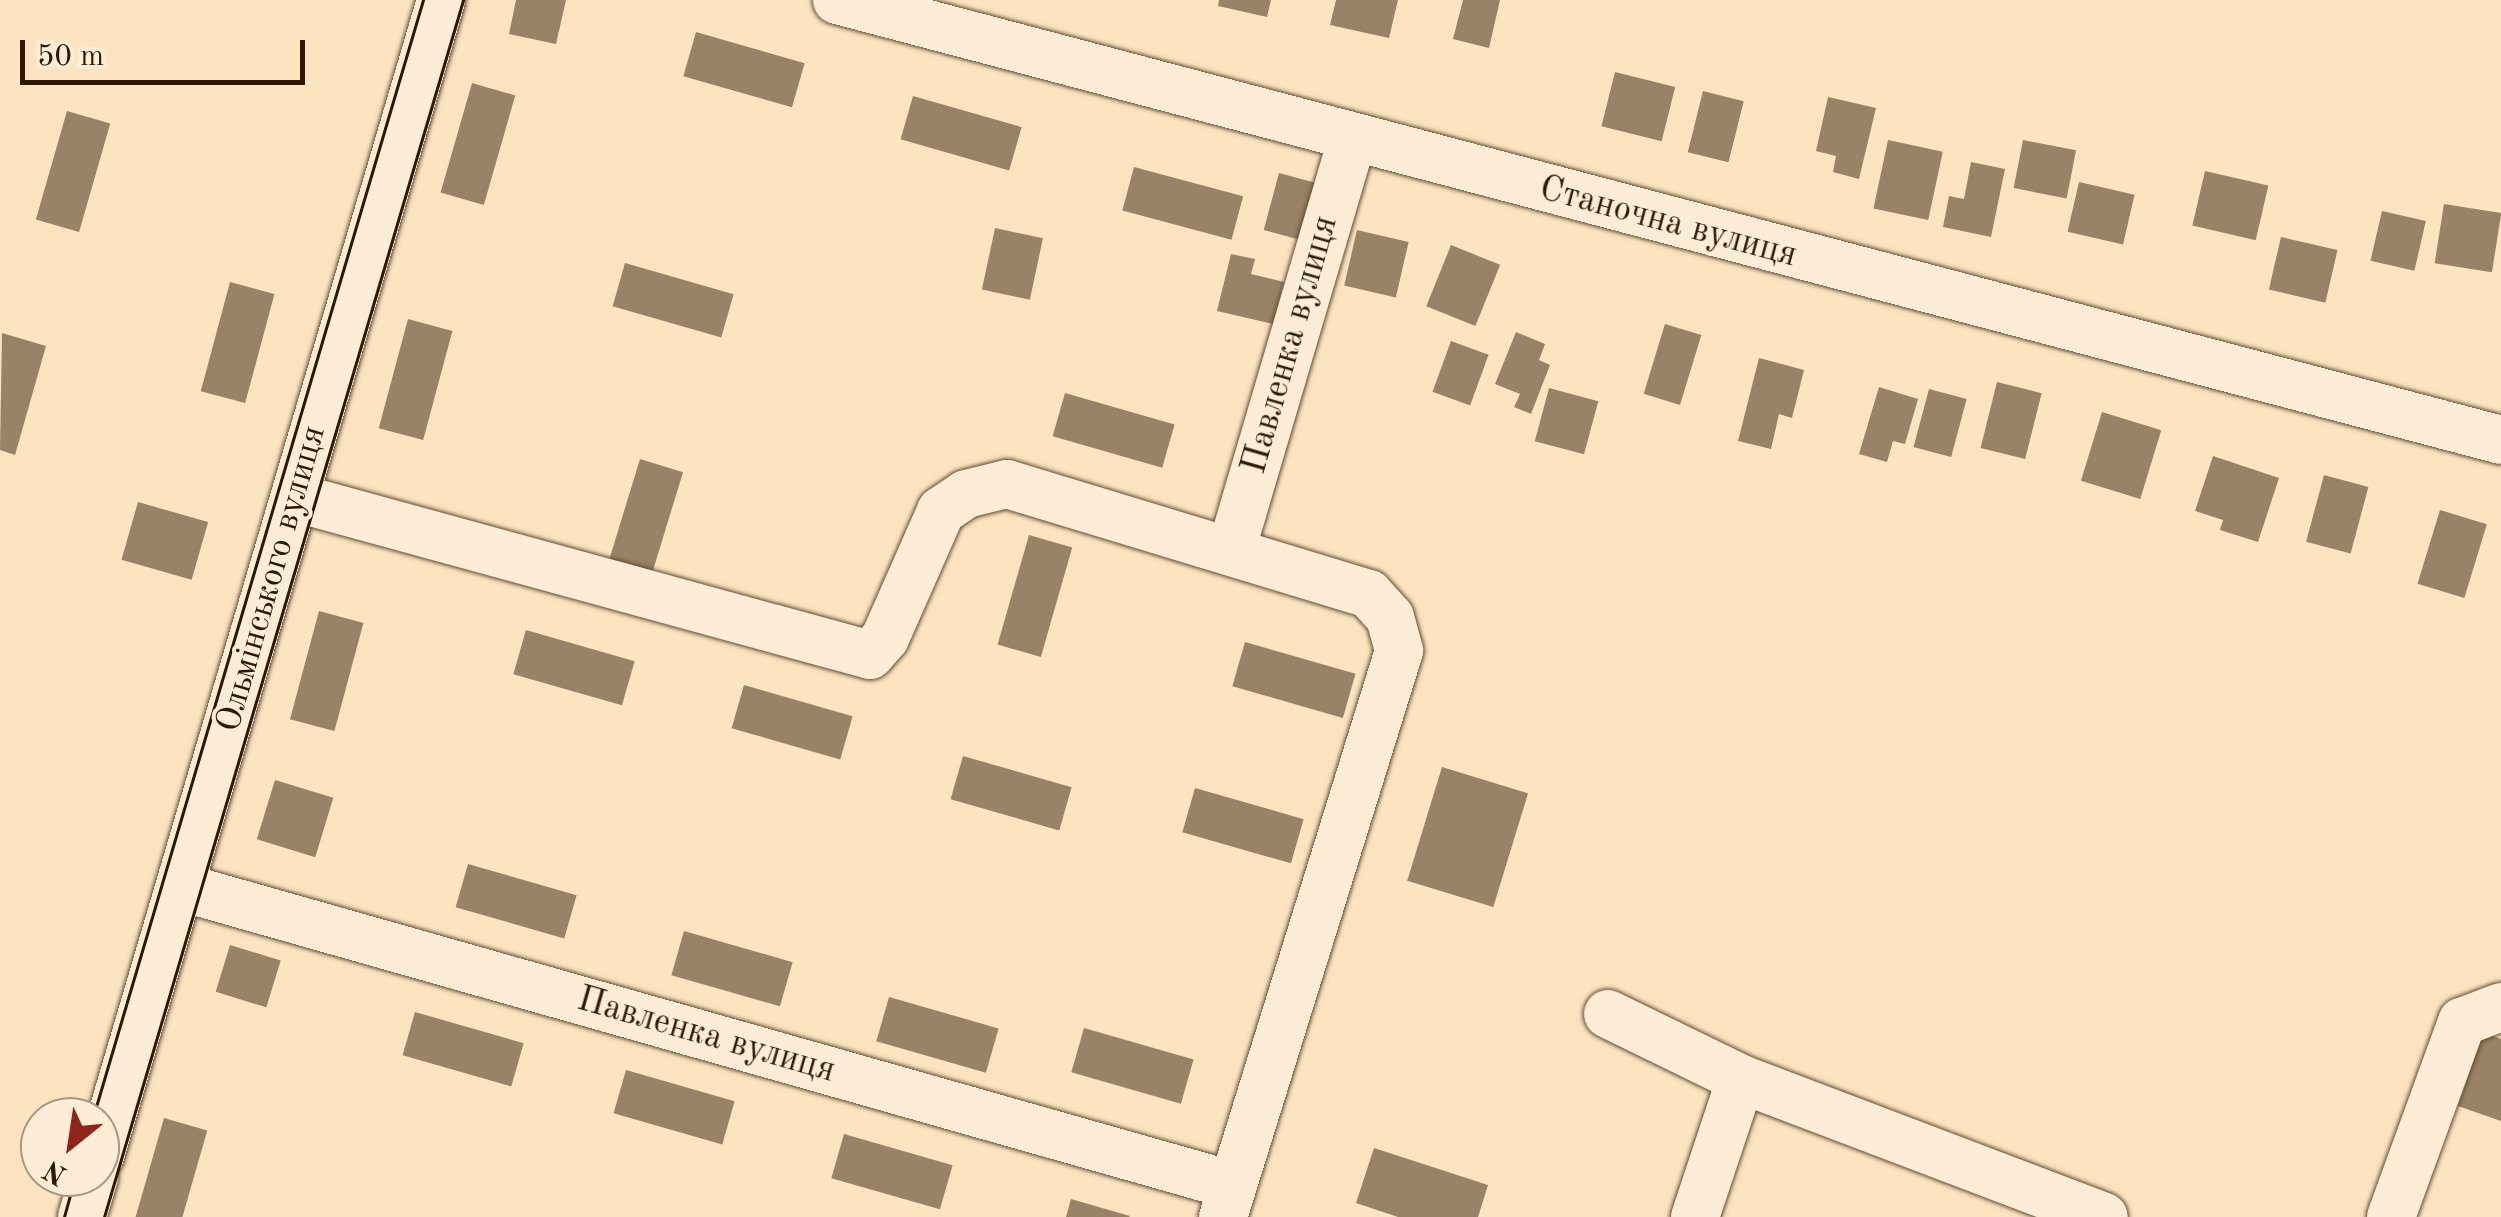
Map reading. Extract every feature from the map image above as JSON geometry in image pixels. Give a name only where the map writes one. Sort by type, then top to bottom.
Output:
[{"type":"street","name":"Ольмінського вулиця","points":[[118,1097],[441,0]]},
{"type":"street","name":"Станочна вулиця","points":[[837,0],[2501,440]]},
{"type":"street","name":"Павленка вулиця","points":[[1231,551],[1352,139]]},
{"type":"street","name":"Павленка вулиця","points":[[181,886],[1228,1201],[1399,651],[1390,618],[1369,594],[1007,484],[966,494],[941,511],[885,638],[870,655],[296,498]]},
{"type":"street","points":[[2391,1217],[2462,1022],[2501,1007]]},
{"type":"street","points":[[1608,1014],[1742,1079],[2104,1217]]},
{"type":"street","points":[[1695,1217],[1742,1079]]},
{"type":"building","points":[[516,0],[566,0],[556,44],[509,34]]},
{"type":"building","points":[[1219,0],[1271,0],[1267,17],[1218,6]]},
{"type":"building","points":[[1336,0],[1398,0],[1389,38],[1330,25]]},
{"type":"building","points":[[1463,0],[1500,0],[1489,48],[1453,39]]},
{"type":"building","points":[[696,32],[805,63],[792,107],[683,76]]},
{"type":"building","points":[[1615,72],[1675,87],[1662,141],[1601,126]]},
{"type":"building","points":[[472,83],[515,95],[484,205],[441,193]]},
{"type":"building","points":[[1703,91],[1744,101],[1729,162],[1688,152]]},
{"type":"building","points":[[913,96],[1022,127],[1009,170],[901,139]]},
{"type":"building","points":[[1828,97],[1876,108],[1859,179],[1833,172],[1836,156],[1816,151]]},
{"type":"building","points":[[67,111],[110,123],[79,232],[36,220]]},
{"type":"building","points":[[1888,140],[1943,152],[1928,220],[1873,208]]},
{"type":"building","points":[[2023,140],[2076,150],[2067,198],[2014,188]]},
{"type":"building","points":[[1971,162],[2005,169],[1991,237],[1943,227],[1949,196],[1964,199]]},
{"type":"building","points":[[1134,167],[1243,196],[1232,240],[1122,210]]},
{"type":"building","points":[[2205,171],[2268,186],[2256,240],[2192,226]]},
{"type":"building","points":[[1279,173],[1325,185],[1310,242],[1264,230]]},
{"type":"building","points":[[2079,182],[2135,195],[2123,245],[2068,232]]},
{"type":"building","points":[[2444,204],[2501,213],[2492,272],[2435,263]]},
{"type":"building","points":[[2382,211],[2426,221],[2414,271],[2371,261]]},
{"type":"building","points":[[995,228],[1043,238],[1030,300],[982,290]]},
{"type":"building","points":[[1357,230],[1409,242],[1396,297],[1344,286]]},
{"type":"building","points":[[2281,237],[2338,250],[2325,303],[2269,290]]},
{"type":"building","points":[[1451,245],[1500,265],[1475,326],[1426,306]]},
{"type":"building","points":[[1231,254],[1255,259],[1251,274],[1284,282],[1273,324],[1217,311]]},
{"type":"building","points":[[625,263],[734,294],[721,337],[613,306]]},
{"type":"building","points":[[230,282],[274,294],[245,403],[201,391]]},
{"type":"building","points":[[408,319],[452,331],[423,440],[379,428]]},
{"type":"building","points":[[1665,324],[1701,335],[1680,405],[1644,394]]},
{"type":"building","points":[[1516,332],[1545,344],[1539,360],[1550,365],[1531,414],[1514,407],[1520,394],[1495,384]]},
{"type":"building","points":[[2,333],[46,346],[15,455],[0,450]]},
{"type":"building","points":[[1451,341],[1489,355],[1470,405],[1433,392]]},
{"type":"building","points":[[1759,358],[1804,370],[1792,418],[1779,414],[1771,449],[1738,441]]},
{"type":"building","points":[[1997,382],[2042,393],[2025,459],[1981,448]]},
{"type":"building","points":[[1879,387],[1918,399],[1905,444],[1893,441],[1887,462],[1859,454]]},
{"type":"building","points":[[1549,388],[1598,401],[1584,454],[1535,441]]},
{"type":"building","points":[[1929,389],[1967,399],[1951,457],[1913,447]]},
{"type":"building","points":[[1065,393],[1175,424],[1162,468],[1053,436]]},
{"type":"building","points":[[2102,412],[2161,430],[2140,499],[2081,481]]},
{"type":"building","points":[[2213,456],[2279,478],[2258,542],[2220,530],[2223,520],[2195,511]]},
{"type":"building","points":[[640,459],[683,472],[650,580],[607,567]]},
{"type":"building","points":[[2324,475],[2368,487],[2351,554],[2306,542]]},
{"type":"building","points":[[138,502],[208,522],[192,580],[121,560]]},
{"type":"building","points":[[2440,510],[2487,524],[2464,598],[2417,584]]},
{"type":"building","points":[[1029,535],[1072,547],[1041,657],[998,645]]},
{"type":"building","points":[[319,611],[363,623],[334,731],[290,719]]},
{"type":"building","points":[[526,630],[635,661],[622,705],[513,674]]},
{"type":"building","points":[[1245,642],[1356,674],[1343,718],[1232,686]]},
{"type":"building","points":[[744,685],[853,716],[840,759],[732,728]]},
{"type":"building","points":[[963,756],[1072,787],[1059,830],[951,799]]},
{"type":"building","points":[[1442,767],[1528,793],[1493,907],[1407,881]]},
{"type":"building","points":[[275,780],[333,798],[315,857],[257,839]]},
{"type":"building","points":[[1195,788],[1304,819],[1291,863],[1182,832]]},
{"type":"building","points":[[468,864],[577,895],[564,938],[456,907]]},
{"type":"building","points":[[684,931],[793,962],[780,1006],[671,975]]},
{"type":"building","points":[[230,945],[281,960],[266,1007],[216,992]]},
{"type":"building","points":[[889,997],[999,1028],[986,1073],[876,1041]]},
{"type":"building","points":[[415,1012],[524,1043],[511,1086],[403,1055]]},
{"type":"building","points":[[1084,1028],[1194,1059],[1181,1104],[1071,1072]]},
{"type":"building","points":[[2483,1033],[2501,1039],[2501,1121],[2458,1106]]},
{"type":"building","points":[[626,1070],[735,1101],[722,1144],[614,1113]]},
{"type":"building","points":[[164,1118],[207,1130],[182,1217],[136,1217]]},
{"type":"building","points":[[844,1134],[953,1165],[940,1209],[831,1178]]},
{"type":"building","points":[[1374,1148],[1488,1185],[1478,1217],[1398,1217],[1356,1203]]},
{"type":"building","points":[[1071,1199],[1130,1216],[1066,1217]]},
{"type":"tram line","points":[[99,1097],[423,0]]},
{"type":"tram line","points":[[104,1217],[463,0]]},
{"type":"tram line","points":[[64,1217],[70,1197]]}]
